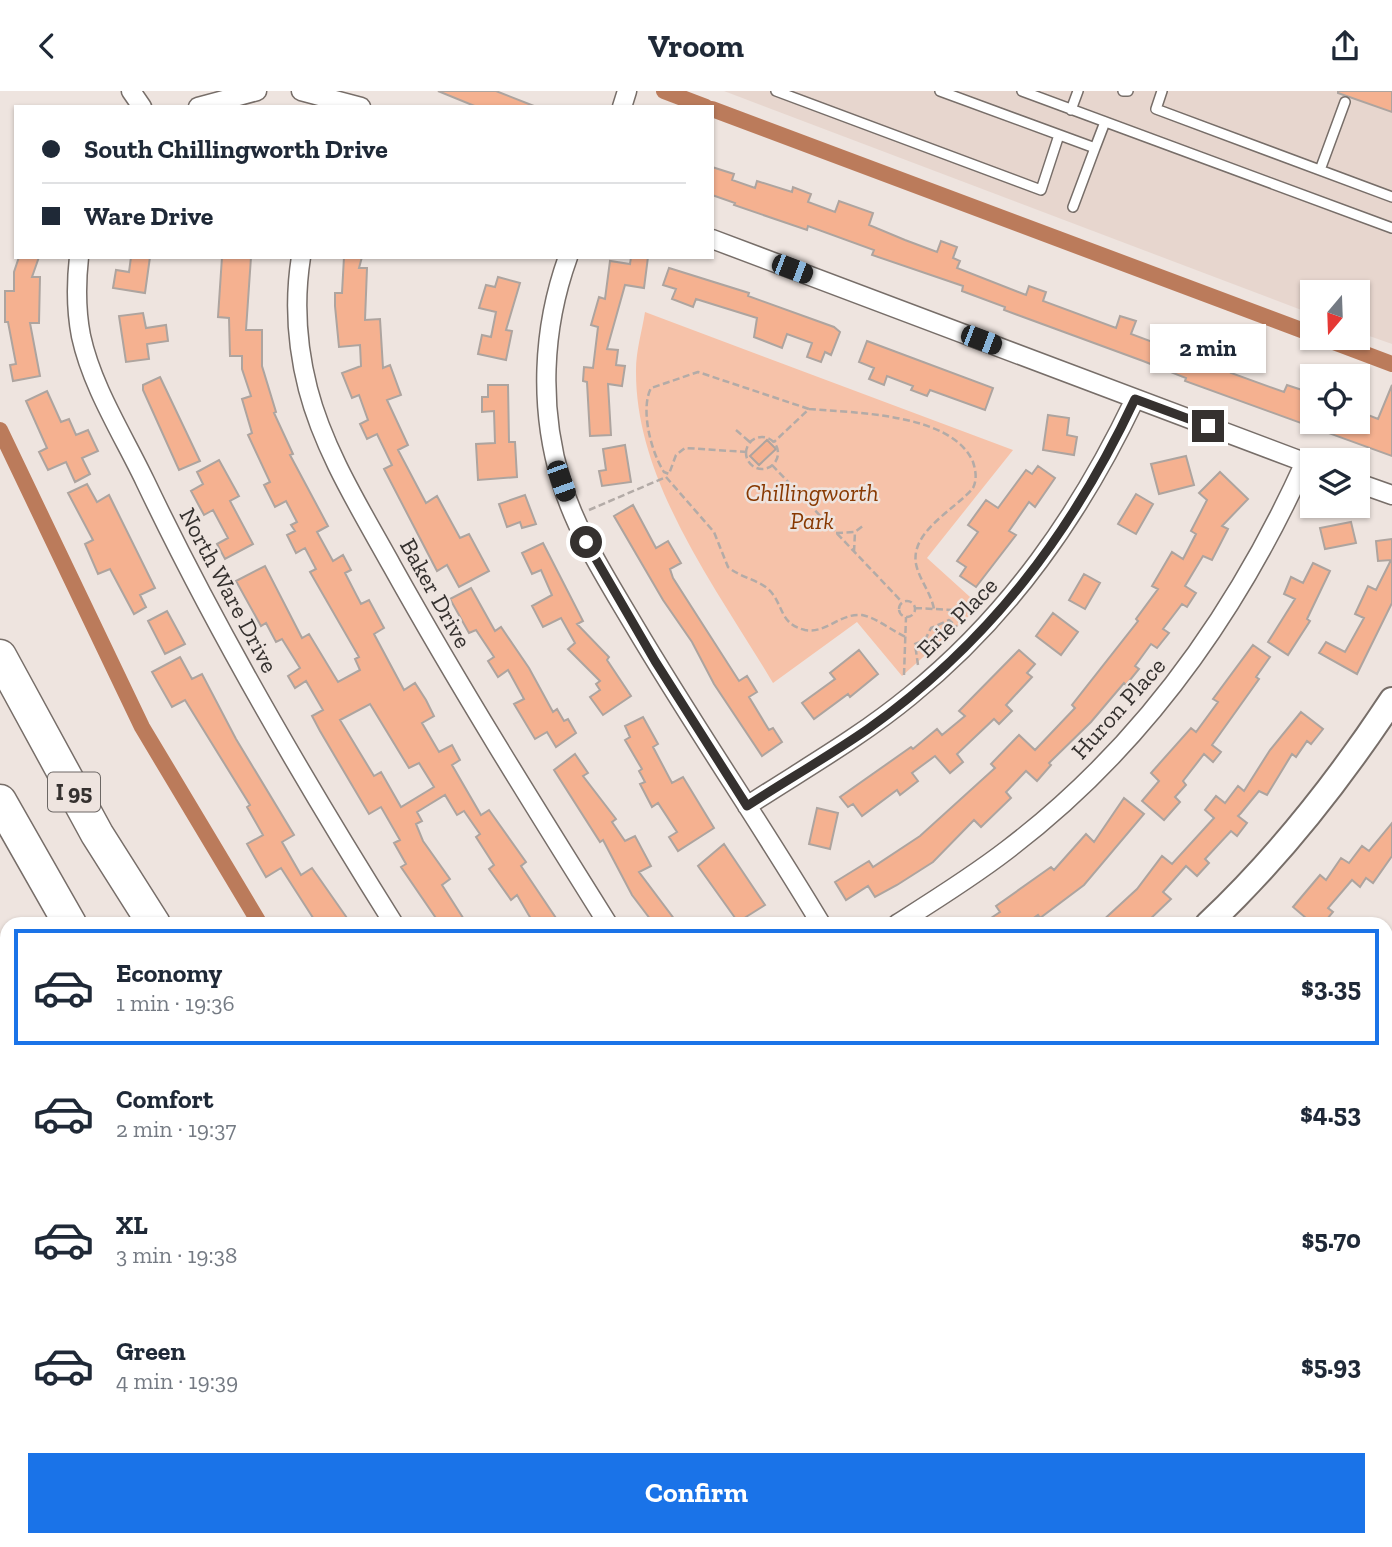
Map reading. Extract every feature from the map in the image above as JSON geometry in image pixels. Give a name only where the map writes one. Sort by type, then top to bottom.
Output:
[{"type":"highway","name":"I 95","points":[[0,656],[97,834],[150,917]]},
{"type":"highway","points":[[0,801],[66,917]]},
{"type":"street","points":[[205,105],[257,91]]},
{"type":"street","points":[[301,91],[353,105]]},
{"type":"street","points":[[714,240],[1300,461]]},
{"type":"street","name":"North Ware Drive","points":[[79,259],[77,310],[81,337],[103,394],[215,619],[284,743],[390,917]]},
{"type":"street","name":"Baker Drive","points":[[301,259],[297,313],[301,352],[308,390],[331,450],[429,633],[500,753],[604,917]]},
{"type":"street","points":[[567,259],[553,310],[546,376],[548,416],[561,481],[593,556],[817,917]]},
{"type":"street","name":"Erie Place","points":[[747,806],[867,729],[949,663],[986,626],[1021,587],[1082,502],[1135,399]]},
{"type":"street","name":"Huron Place","points":[[907,917],[1008,849],[1064,802],[1136,730],[1180,676],[1240,590],[1300,481]]},
{"type":"street","points":[[1370,487],[1392,495]]},
{"type":"street","points":[[1215,917],[1279,851],[1313,811],[1392,700]]},
{"type":"lane","points":[[776,91],[1041,190],[1059,135]]},
{"type":"lane","points":[[940,91],[1095,148]]},
{"type":"lane","points":[[1022,91],[1392,228]]},
{"type":"lane","points":[[1072,110],[1078,91]]},
{"type":"lane","points":[[1162,91],[1156,109],[1392,197]]},
{"type":"lane","points":[[1320,170],[1345,102]]},
{"type":"lane","points":[[1073,207],[1105,122]]},
{"type":"path","points":[[906,638],[863,616],[845,618],[818,630],[792,626],[782,617],[776,598],[767,588],[728,567],[714,532],[661,468],[645,414],[645,401],[656,384],[698,372],[809,409],[907,421],[949,434],[967,451],[975,467],[973,488],[923,537],[916,554],[918,570],[934,609]]},
{"type":"path","points":[[774,442],[809,409]]},
{"type":"path","points":[[736,430],[751,443]]},
{"type":"path","points":[[761,437],[774,442],[778,453],[772,465],[756,467],[748,460],[747,452],[751,443],[761,437]]},
{"type":"path","points":[[588,510],[667,476],[676,455],[685,448],[747,452]]},
{"type":"path","points":[[772,465],[902,603]]},
{"type":"path","points":[[836,533],[855,532],[864,525]]},
{"type":"path","points":[[854,552],[855,532]]},
{"type":"path","points":[[902,603],[910,601],[915,608]]},
{"type":"path","points":[[902,603],[900,611],[906,617],[904,675]]},
{"type":"path","points":[[915,608],[973,611]]},
{"type":"path","points":[[906,617],[913,614],[915,608]]},
{"type":"path","points":[[918,665],[915,644],[925,640],[931,628],[949,620],[957,627]]},
{"type":"shaded area","points":[[724,91],[1392,91],[1392,344],[1370,336],[1370,280],[1300,280],[1300,309]]},
{"type":"green space","name":"Chillingworth Park","points":[[645,312],[1013,450],[927,558],[980,606],[902,676],[857,622],[773,683],[705,573],[664,494],[649,454],[639,412],[636,370]]},
{"type":"building","points":[[438,91],[496,91],[531,105],[472,105]]},
{"type":"building","points":[[1392,91],[1392,112],[1338,93]]},
{"type":"building","points":[[714,168],[734,174],[732,180],[755,188],[757,181],[792,192],[793,187],[811,194],[808,202],[835,212],[839,201],[873,213],[869,225],[905,240],[937,252],[941,241],[957,247],[953,258],[960,261],[957,268],[1026,295],[1029,286],[1046,292],[1043,301],[1116,328],[1120,316],[1136,321],[1131,334],[1211,364],[1212,360],[1233,368],[1231,373],[1284,392],[1287,385],[1300,389],[1300,423],[1004,310],[1005,307],[962,291],[963,286],[872,255],[874,250],[808,226],[807,230],[734,205],[735,203],[714,196]]},
{"type":"building","points":[[18,259],[38,259],[32,277],[40,277],[39,323],[30,323],[40,376],[13,381],[10,365],[16,364],[8,322],[5,322],[5,291],[14,291],[14,272]]},
{"type":"building","points":[[131,259],[150,259],[145,293],[113,288],[116,270],[129,272]]},
{"type":"building","points":[[222,259],[251,259],[246,330],[262,330],[262,366],[276,412],[274,413],[293,454],[290,455],[328,526],[317,532],[333,561],[343,555],[351,570],[345,573],[361,604],[369,600],[384,628],[374,634],[404,690],[415,683],[426,700],[434,716],[422,723],[439,752],[452,745],[460,760],[452,765],[481,815],[489,810],[526,862],[521,866],[555,917],[530,917],[517,895],[511,900],[489,869],[494,865],[476,837],[480,834],[464,811],[457,815],[445,795],[417,812],[422,821],[416,824],[423,841],[450,879],[442,885],[463,917],[435,917],[401,867],[406,864],[394,843],[400,840],[381,807],[369,814],[320,731],[312,716],[323,710],[306,681],[295,688],[288,676],[300,668],[282,639],[276,642],[266,623],[261,626],[236,581],[265,566],[302,638],[309,634],[338,682],[360,670],[355,659],[359,657],[310,572],[316,569],[305,548],[296,553],[287,535],[295,531],[291,525],[297,522],[286,501],[275,507],[264,485],[270,482],[248,435],[252,433],[242,399],[251,396],[242,369],[242,356],[230,356],[229,318],[218,317]],"holes":[[[370,704],[409,768],[419,763],[434,787],[401,807],[381,772],[374,776],[340,720]]]},
{"type":"building","points":[[344,259],[361,259],[359,268],[367,268],[365,320],[380,319],[383,368],[390,365],[401,395],[387,400],[408,445],[398,450],[426,503],[437,496],[460,538],[469,534],[489,571],[459,587],[447,565],[437,571],[384,469],[392,465],[377,434],[367,439],[360,424],[368,420],[359,395],[352,398],[342,373],[361,366],[360,345],[339,347],[335,293],[342,293]]},
{"type":"building","points":[[631,259],[648,259],[644,288],[625,285],[607,349],[618,350],[616,365],[625,366],[622,386],[608,384],[611,435],[590,436],[587,382],[583,381],[584,367],[593,368],[598,327],[591,325],[599,297],[605,299],[610,261],[630,264]]},
{"type":"building","points":[[669,268],[749,293],[748,296],[834,327],[840,332],[831,355],[825,352],[821,362],[807,357],[812,343],[787,334],[782,348],[754,337],[757,318],[696,299],[693,307],[672,299],[676,289],[663,285]]},
{"type":"building","points":[[498,277],[520,283],[506,330],[512,331],[506,360],[478,354],[482,335],[491,337],[496,312],[479,308],[486,285],[495,287]]},
{"type":"building","points":[[143,313],[146,328],[166,325],[168,341],[147,344],[149,359],[126,362],[119,316]]},
{"type":"building","points":[[867,341],[993,388],[985,410],[930,390],[927,396],[911,390],[913,386],[887,376],[884,385],[869,379],[874,368],[859,362]]},
{"type":"building","points":[[160,377],[200,461],[179,470],[143,390],[143,385]]},
{"type":"building","points":[[488,385],[508,385],[509,442],[515,442],[517,477],[478,480],[476,444],[495,443],[494,411],[482,412],[482,397],[488,397]]},
{"type":"building","points":[[1392,385],[1392,456],[1331,434],[1370,434],[1370,416],[1378,419]]},
{"type":"building","points":[[47,391],[61,422],[69,419],[76,435],[88,430],[98,451],[82,458],[90,474],[75,482],[66,462],[48,470],[39,452],[47,448],[26,401]]},
{"type":"building","points":[[1048,415],[1069,418],[1067,435],[1077,437],[1074,455],[1043,450]]},
{"type":"building","points":[[767,440],[776,449],[759,465],[750,456]]},
{"type":"building","points":[[625,445],[631,482],[602,486],[599,471],[606,470],[603,449]]},
{"type":"building","points":[[1186,456],[1194,485],[1159,494],[1151,464]]},
{"type":"building","points":[[219,460],[239,496],[230,501],[253,544],[225,559],[217,544],[228,538],[213,510],[204,515],[191,491],[203,484],[197,472]]},
{"type":"building","points":[[1038,466],[1055,478],[1035,507],[1029,502],[1009,531],[1016,535],[976,587],[960,576],[966,567],[957,561],[978,532],[968,525],[986,500],[998,508],[1026,470],[1032,474]]},
{"type":"building","points":[[1220,472],[1248,499],[1222,526],[1228,529],[1212,560],[1203,556],[1185,586],[1196,593],[1187,607],[1182,604],[1163,629],[1169,633],[1157,648],[1151,644],[1135,666],[1139,669],[1126,685],[1124,683],[1091,722],[1049,763],[1051,765],[1037,781],[1026,771],[1006,792],[1011,798],[981,827],[974,820],[933,862],[875,897],[868,886],[846,900],[835,882],[869,861],[873,867],[920,836],[995,768],[991,764],[1019,735],[1035,750],[1075,708],[1072,705],[1138,621],[1136,619],[1158,589],[1152,586],[1172,552],[1183,559],[1196,534],[1191,531],[1207,500],[1199,493]]},
{"type":"building","points":[[87,484],[97,502],[109,495],[155,588],[140,595],[146,607],[134,614],[110,569],[98,574],[85,544],[93,540],[68,493]]},
{"type":"building","points":[[1136,494],[1153,504],[1136,534],[1118,524]]},
{"type":"building","points":[[525,495],[536,524],[522,528],[520,522],[507,527],[499,504]]},
{"type":"building","points":[[633,505],[656,548],[668,541],[681,563],[670,569],[673,578],[739,681],[747,676],[757,692],[749,697],[769,730],[773,728],[782,742],[762,756],[714,684],[692,642],[663,600],[614,516]]},
{"type":"building","points":[[1351,522],[1356,543],[1325,549],[1320,528]]},
{"type":"building","points":[[1392,539],[1392,603],[1357,674],[1319,653],[1326,642],[1345,652],[1364,618],[1355,614],[1368,586],[1376,590],[1391,560],[1378,561],[1376,541]]},
{"type":"building","points":[[543,543],[583,621],[577,624],[609,657],[607,660],[631,696],[603,715],[590,697],[600,690],[596,684],[600,681],[568,649],[575,643],[561,618],[543,627],[532,606],[552,595],[541,570],[532,574],[522,553]]},
{"type":"building","points":[[1313,563],[1330,571],[1307,619],[1310,621],[1288,655],[1268,642],[1295,599],[1284,594],[1291,577],[1303,583]]},
{"type":"building","points":[[1084,574],[1100,583],[1085,609],[1069,600]]},
{"type":"building","points":[[471,588],[495,631],[501,627],[529,668],[553,712],[557,709],[564,721],[568,719],[576,733],[556,747],[547,732],[535,739],[514,704],[524,699],[508,670],[498,677],[488,661],[494,657],[476,630],[469,633],[450,599]]},
{"type":"building","points":[[167,611],[185,644],[165,654],[148,621]]},
{"type":"building","points":[[1053,613],[1078,632],[1061,655],[1036,636]]},
{"type":"building","points":[[1253,645],[1270,657],[1256,677],[1259,679],[1212,745],[1221,752],[1213,762],[1204,754],[1183,781],[1186,785],[1175,797],[1180,802],[1164,820],[1142,801],[1159,781],[1151,773],[1191,728],[1196,732],[1218,702],[1213,699]]},
{"type":"building","points":[[859,650],[878,674],[850,697],[848,694],[814,719],[802,703],[835,679],[830,673]]},
{"type":"building","points":[[1019,650],[1035,664],[1027,673],[1032,677],[1006,705],[1012,711],[999,724],[994,719],[957,754],[963,762],[950,773],[935,756],[912,773],[918,781],[900,795],[897,790],[862,816],[853,804],[848,807],[840,797],[911,747],[913,749],[937,729],[942,735],[965,716],[959,711]]},
{"type":"building","points":[[180,657],[192,679],[202,674],[236,739],[294,835],[282,842],[301,875],[312,868],[346,917],[312,917],[281,868],[266,877],[247,844],[263,835],[247,807],[250,805],[185,700],[172,707],[152,672]]},
{"type":"building","points":[[1301,712],[1323,729],[1311,744],[1307,741],[1296,757],[1292,754],[1267,795],[1259,791],[1238,816],[1247,823],[1237,836],[1231,831],[1205,859],[1209,863],[1197,876],[1186,866],[1163,892],[1171,899],[1152,917],[1107,917],[1137,889],[1162,856],[1172,864],[1214,818],[1205,810],[1216,796],[1225,803],[1238,786],[1244,791],[1270,750]]},
{"type":"building","points":[[643,717],[658,744],[653,747],[672,783],[683,777],[714,828],[678,851],[669,837],[677,832],[658,803],[652,807],[640,784],[645,782],[639,771],[642,769],[625,740],[630,737],[625,726]]},
{"type":"building","points":[[575,754],[588,773],[583,776],[616,819],[612,822],[625,841],[635,836],[651,866],[639,872],[673,917],[649,917],[632,895],[603,840],[600,842],[554,770]]},
{"type":"building","points":[[1124,798],[1144,814],[1084,885],[1041,917],[992,917],[1000,912],[996,906],[1051,867],[1054,870],[1086,834],[1094,842]]},
{"type":"building","points":[[817,808],[838,813],[830,849],[809,844]]},
{"type":"building","points":[[1392,823],[1392,856],[1373,883],[1366,878],[1360,887],[1352,880],[1328,908],[1333,912],[1329,917],[1305,917],[1293,907],[1320,875],[1326,880],[1341,858],[1349,863],[1362,846],[1369,851]]},
{"type":"building","points":[[724,844],[765,905],[746,917],[734,917],[698,866]]},
{"type":"waterway","points":[[664,91],[701,105]]},
{"type":"waterway","points":[[714,110],[1300,330]]},
{"type":"waterway","points":[[1355,350],[1392,364]]},
{"type":"waterway","points":[[0,430],[142,727],[256,917]]},
{"type":"route","points":[[586,542],[655,661],[747,806],[867,729],[949,663],[986,626],[1021,587],[1082,502],[1108,457],[1135,399],[1208,426]]}]
